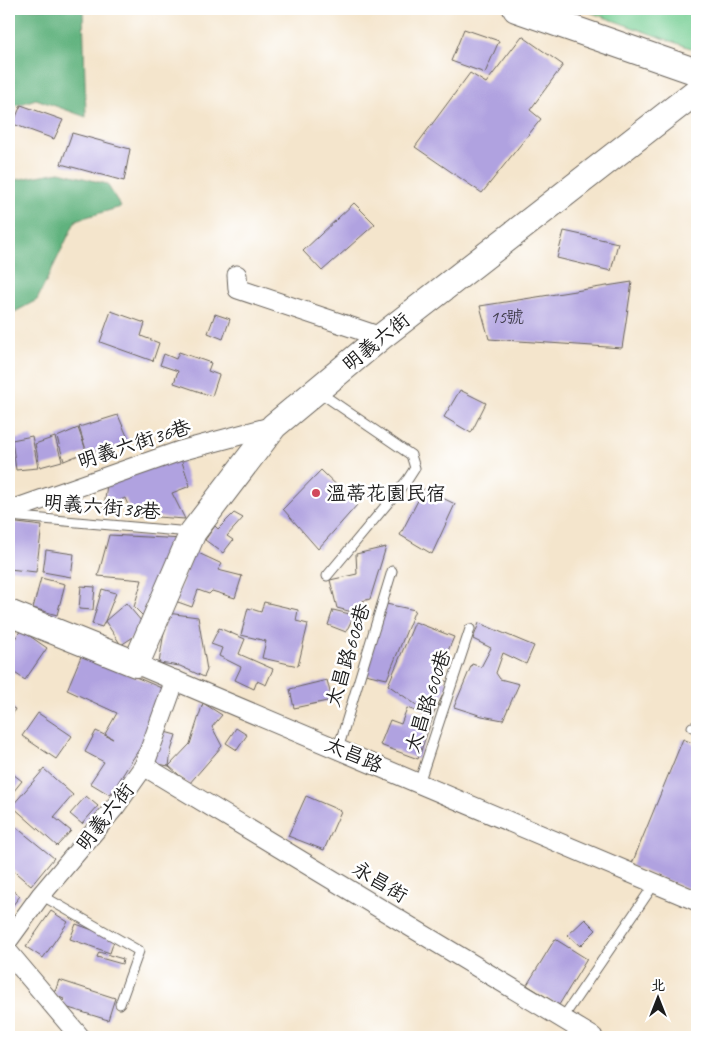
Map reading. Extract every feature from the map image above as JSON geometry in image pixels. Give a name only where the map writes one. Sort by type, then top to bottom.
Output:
[{"type":"street","points":[[516,9],[697,72]]},
{"type":"street","name":"明義六街","points":[[136,664],[193,532],[274,426],[381,337],[697,91]]},
{"type":"street","points":[[237,275],[238,289],[381,337]]},
{"type":"street","name":"明義六街36巷","points":[[9,511],[180,451],[274,426]]},
{"type":"street","name":"太昌路","points":[[9,613],[175,680],[697,901]]},
{"type":"street","name":"明義六街","points":[[9,940],[42,895],[115,807],[144,766],[175,680]]},
{"type":"street","name":"永昌街","points":[[144,766],[593,1037]]},
{"type":"street","points":[[9,940],[80,1037]]},
{"type":"lane","points":[[317,390],[411,456],[415,468],[408,479],[327,576]]},
{"type":"lane","name":"明義六街38巷","points":[[9,516],[193,532]]},
{"type":"lane","name":"太昌路606巷","points":[[338,749],[392,570]]},
{"type":"lane","name":"太昌路600巷","points":[[419,783],[470,629]]},
{"type":"lane","points":[[562,1018],[655,883]]},
{"type":"lane","points":[[42,895],[140,951],[120,1004]]},
{"type":"green space","points":[[9,9],[83,9],[86,117],[36,99],[9,108]]},
{"type":"green space","points":[[581,9],[697,9],[697,50],[696,50]]},
{"type":"green space","points":[[60,172],[107,184],[121,207],[76,220],[37,300],[9,315],[9,181]]},
{"type":"building","points":[[464,29],[499,41],[485,73],[451,61]]},
{"type":"building","points":[[522,36],[563,65],[530,110],[541,119],[482,193],[415,147],[470,73],[486,83]]},
{"type":"building","points":[[21,105],[63,120],[54,139],[13,124]]},
{"type":"building","points":[[72,133],[130,149],[124,181],[61,164]]},
{"type":"building","points":[[354,203],[375,224],[322,271],[303,251]]},
{"type":"building","points":[[564,231],[618,243],[611,271],[557,258]]},
{"type":"building","points":[[632,282],[622,348],[489,339],[480,306]]},
{"type":"building","points":[[111,311],[145,323],[141,336],[159,343],[153,361],[100,342]]},
{"type":"building","points":[[215,314],[230,319],[223,339],[208,333]]},
{"type":"building","points":[[179,352],[211,363],[208,371],[219,375],[212,396],[174,383],[178,371],[160,365],[164,354],[176,359]]},
{"type":"building","points":[[460,390],[486,403],[471,433],[444,417]]},
{"type":"building","points":[[118,415],[130,443],[87,454],[86,452],[64,461],[57,437],[78,428],[86,450],[79,427]]},
{"type":"building","points":[[32,436],[38,468],[16,470],[12,440]]},
{"type":"building","points":[[55,437],[62,461],[40,467],[35,444]]},
{"type":"building","points":[[180,456],[190,486],[172,493],[185,519],[133,517],[125,498],[104,508],[107,484]]},
{"type":"building","points":[[321,470],[357,505],[318,549],[283,509]]},
{"type":"building","points":[[424,489],[455,504],[432,554],[400,535]]},
{"type":"building","points":[[234,513],[243,518],[227,536],[233,540],[223,553],[205,540],[215,526],[218,529]]},
{"type":"building","points":[[9,522],[42,526],[36,572],[9,569]]},
{"type":"building","points":[[109,535],[184,539],[149,622],[134,607],[142,580],[98,576]]},
{"type":"building","points":[[386,547],[370,599],[362,601],[356,613],[337,608],[330,580],[357,574],[356,554]]},
{"type":"building","points":[[46,550],[74,554],[71,577],[43,572]]},
{"type":"building","points":[[194,551],[222,564],[218,570],[242,576],[235,598],[212,591],[209,594],[198,590],[192,607],[175,601]]},
{"type":"building","points":[[41,578],[65,584],[57,615],[33,608]]},
{"type":"building","points":[[81,586],[95,587],[93,610],[79,609]]},
{"type":"building","points":[[102,589],[116,593],[102,627],[92,624]]},
{"type":"building","points":[[264,602],[298,610],[296,621],[308,624],[298,666],[262,658],[266,641],[241,635],[248,608],[261,612]]},
{"type":"building","points":[[126,603],[147,628],[121,645],[105,621]]},
{"type":"building","points":[[386,604],[415,610],[387,679],[365,674]]},
{"type":"building","points":[[333,610],[354,615],[346,632],[328,625]]},
{"type":"building","points":[[167,613],[198,617],[207,670],[204,677],[180,666],[159,663]]},
{"type":"building","points":[[415,622],[454,637],[437,676],[449,683],[432,716],[388,685]]},
{"type":"building","points":[[479,623],[534,646],[526,664],[503,653],[496,673],[500,679],[519,684],[503,720],[482,716],[454,707],[472,664],[481,667],[491,648],[473,639]]},
{"type":"building","points":[[219,628],[245,639],[239,654],[273,669],[266,685],[257,681],[254,689],[235,680],[241,667],[219,656],[222,648],[211,644]]},
{"type":"building","points":[[21,630],[47,648],[25,680],[9,669],[9,647]]},
{"type":"building","points":[[82,654],[166,690],[150,732],[110,795],[90,783],[104,762],[85,752],[96,731],[113,739],[105,734],[117,713],[67,690]]},
{"type":"building","points":[[327,680],[332,700],[294,708],[290,689]]},
{"type":"building","points":[[203,703],[222,715],[212,727],[222,746],[189,784],[169,766],[190,744]]},
{"type":"building","points":[[9,706],[15,709],[9,721]]},
{"type":"building","points":[[407,708],[433,717],[418,759],[380,745],[390,720],[401,724]]},
{"type":"building","points":[[38,713],[72,736],[56,759],[22,736]]},
{"type":"building","points":[[236,728],[247,735],[237,750],[226,743]]},
{"type":"building","points":[[161,731],[176,735],[169,766],[152,763]]},
{"type":"building","points":[[683,739],[697,745],[697,892],[631,866]]},
{"type":"building","points":[[44,769],[73,795],[54,817],[71,831],[57,846],[12,806]]},
{"type":"building","points":[[9,771],[22,781],[9,797]]},
{"type":"building","points":[[86,796],[98,806],[82,824],[70,814]]},
{"type":"building","points":[[306,796],[341,811],[324,850],[288,836]]},
{"type":"building","points":[[16,827],[54,858],[31,886],[9,867],[9,836]]},
{"type":"building","points":[[9,888],[20,896],[9,910]]},
{"type":"building","points":[[51,911],[68,922],[43,958],[26,947]]},
{"type":"building","points":[[585,919],[596,930],[580,946],[568,935]]},
{"type":"building","points":[[76,924],[115,938],[110,953],[70,939]]},
{"type":"building","points":[[555,939],[587,959],[559,1005],[527,985]]},
{"type":"building","points":[[99,952],[123,959],[122,964],[97,957]]},
{"type":"building","points":[[59,980],[115,998],[108,1020],[62,1006],[64,999],[54,995]]},
{"type":"place","name":"溫蒂花園民宿","points":[[316,493]]}]
